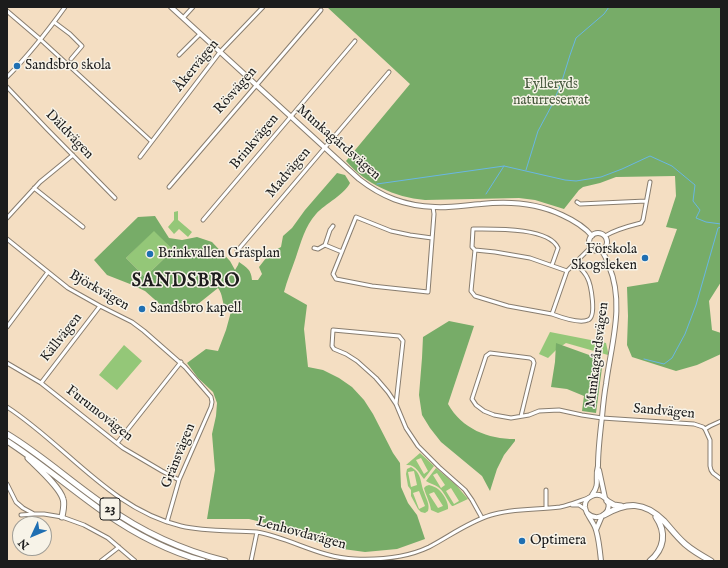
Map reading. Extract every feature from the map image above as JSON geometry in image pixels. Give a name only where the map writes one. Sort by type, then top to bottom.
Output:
[{"type":"main road","name":"23","points":[[7,434],[35,452],[106,507],[132,523],[179,547],[225,561]]},
{"type":"main road","name":"23","points":[[7,441],[119,522],[155,542],[177,552],[203,561]]},
{"type":"main road","points":[[19,449],[62,495],[64,504],[62,517]]},
{"type":"main road","points":[[606,500],[616,506],[638,506],[653,513],[662,520],[684,544],[711,561]]},
{"type":"main road","points":[[603,516],[622,506]]},
{"type":"main road","points":[[650,561],[657,554],[663,537],[661,525],[653,513]]},
{"type":"street","points":[[7,77],[41,40],[65,7]]},
{"type":"street","name":"Munkagårdsvägen","points":[[171,7],[359,179],[382,195],[421,206],[434,207],[506,202],[532,205],[557,213],[569,219],[578,224],[592,236]]},
{"type":"street","points":[[183,18],[193,7]]},
{"type":"street","name":"Åkervägen","points":[[140,157],[220,52],[263,7]]},
{"type":"street","name":"Rösvägen","points":[[169,187],[321,10]]},
{"type":"street","points":[[7,11],[41,40],[151,141]]},
{"type":"street","points":[[54,22],[70,34],[82,46],[71,59]]},
{"type":"street","points":[[180,55],[200,34]]},
{"type":"street","name":"Brinkvägen","points":[[203,220],[355,41]]},
{"type":"street","name":"Madvägen","points":[[238,251],[388,72]]},
{"type":"street","name":"Däldvägen","points":[[7,87],[115,198]]},
{"type":"street","points":[[7,218],[34,188],[73,155]]},
{"type":"street","points":[[605,236],[619,229],[641,223],[643,220],[650,182]]},
{"type":"street","points":[[34,188],[83,227]]},
{"type":"street","points":[[577,202],[580,204],[646,201]]},
{"type":"street","points":[[432,238],[392,231],[356,217],[333,274],[336,279],[372,286],[428,292],[434,214],[434,207]]},
{"type":"street","points":[[314,248],[318,249],[325,245],[330,230],[333,226]]},
{"type":"street","points":[[552,265],[558,248],[557,244],[545,237],[529,232],[506,229],[473,229],[472,247],[475,250],[471,291],[475,296],[508,306],[580,321],[587,321],[593,315],[590,286],[585,273],[575,263]]},
{"type":"street","points":[[598,233],[605,236],[607,240],[606,245],[601,250],[596,250],[591,247],[590,240],[594,234],[598,233]]},
{"type":"street","name":"Björkvägen","points":[[7,239],[68,288],[132,322],[156,340],[181,362],[212,399]]},
{"type":"street","points":[[325,245],[342,252]]},
{"type":"street","points":[[552,314],[567,271],[591,247]]},
{"type":"street","points":[[475,250],[530,258],[567,271]]},
{"type":"street","name":"Munkagårdsvägen","points":[[590,496],[597,486],[598,481],[596,470],[598,466],[599,440],[605,385],[617,315],[615,285],[611,270],[601,250]]},
{"type":"street","points":[[7,327],[48,272]]},
{"type":"street","name":"Källvägen","points":[[41,383],[100,306]]},
{"type":"street","points":[[396,404],[403,341],[401,337],[333,330],[332,346],[334,349],[363,365],[382,385],[396,404],[406,428],[418,446],[465,490],[482,518]]},
{"type":"street","points":[[490,353],[530,358],[533,360],[534,364],[522,416],[510,418],[494,416],[484,412],[472,399],[486,356],[490,353]]},
{"type":"street","points":[[117,443],[181,362]]},
{"type":"street","name":"Furumovägen","points":[[7,363],[41,383],[117,443],[179,480]]},
{"type":"street","name":"Gränsvägen","points":[[167,522],[179,480],[209,412],[212,399]]},
{"type":"street","name":"Lenhovdavägen","points":[[7,408],[29,423],[119,497],[144,512],[167,522],[189,528],[257,532],[334,557],[381,559],[396,558],[408,555],[429,547],[472,522],[499,513],[570,505],[578,506],[586,511]]},
{"type":"street","name":"Sandvägen","points":[[522,416],[529,416],[539,411],[559,410],[602,418],[694,424],[705,429],[721,421]]},
{"type":"street","points":[[705,429],[710,440],[711,470],[721,479]]},
{"type":"street","name":"Munkagårdsvägen","points":[[598,466],[606,500]]},
{"type":"street","points":[[7,484],[16,502],[34,514]]},
{"type":"street","points":[[546,490],[546,508]]},
{"type":"street","points":[[596,530],[608,508],[606,500],[599,495],[590,496],[586,502],[586,511],[596,530],[601,561]]},
{"type":"street","name":"Lenhovdavägen","points":[[570,505],[590,496]]},
{"type":"street","points":[[586,511],[590,516],[603,516]]},
{"type":"street","points":[[21,515],[44,514],[62,517],[84,525],[108,538],[135,561]]},
{"type":"street","points":[[251,561],[257,532]]},
{"type":"street","points":[[101,561],[119,547]]},
{"type":"green space","name":"Fylleryds naturreservat","points":[[327,7],[721,7],[721,282],[709,301],[712,330],[721,333],[721,354],[697,365],[676,371],[632,357],[627,345],[627,287],[658,282],[677,229],[666,227],[676,196],[675,176],[616,177],[583,187],[564,209],[535,200],[519,198],[425,200],[402,196],[372,183],[354,169],[346,161],[410,84]]},
{"type":"green space","points":[[337,173],[345,175],[350,183],[344,191],[316,214],[306,229],[284,292],[307,305],[304,329],[308,367],[323,370],[352,387],[364,400],[373,414],[393,453],[400,463],[401,487],[408,503],[417,515],[425,539],[397,549],[365,552],[343,549],[319,543],[282,527],[249,519],[207,519],[215,470],[212,434],[217,403],[213,392],[198,378],[187,363],[206,349],[218,351],[232,308],[225,309],[222,296],[218,288],[188,312],[175,313],[162,306],[145,291],[107,275],[94,260],[138,217],[155,216],[169,238],[182,240],[197,237],[212,242],[230,261],[235,270],[239,262],[250,271],[252,280],[258,280],[262,274],[259,267],[270,253],[281,247],[283,236],[292,228],[305,210]],"holes":[[[154,231],[173,250],[145,277],[126,258]]]},
{"type":"green space","points":[[178,211],[178,220],[192,232],[188,237],[179,229],[174,234],[168,227],[174,220],[174,212]]},
{"type":"green space","name":"Brinkvallen Gräsplan","points":[[154,230],[173,250],[145,277],[126,258]]},
{"type":"green space","points":[[449,321],[474,326],[448,404],[461,420],[477,431],[495,437],[515,439],[504,455],[497,469],[490,491],[482,476],[441,442],[422,415],[419,395],[423,337]]},
{"type":"green space","points":[[550,332],[606,343],[608,355],[566,343],[548,358],[539,354]]},
{"type":"green space","points":[[556,343],[603,360],[596,413],[582,411],[584,396],[567,389],[551,387]]},
{"type":"green space","points":[[124,345],[142,361],[117,390],[99,375]]},
{"type":"green space","points":[[420,453],[434,466],[424,479],[415,467],[406,465]],"holes":[[[421,458],[428,471],[424,474],[416,460]]]},
{"type":"green space","points":[[411,467],[415,469],[419,475],[428,504],[428,511],[425,513],[418,509],[411,496],[411,490],[408,486],[406,474],[407,469]],"holes":[[[414,471],[417,485],[411,487],[408,472]],[[419,491],[425,506],[419,509],[413,493]]]},
{"type":"green space","points":[[436,468],[456,485],[468,499],[452,506],[440,489],[426,481]],"holes":[[[437,473],[445,485],[441,488],[433,475]],[[451,488],[459,501],[454,504],[446,491]]]},
{"type":"green space","points":[[426,486],[433,486],[440,491],[447,501],[448,509],[438,513],[431,510],[424,488]],"holes":[[[434,492],[443,506],[438,508],[429,494]]]},
{"type":"waterway","points":[[526,170],[538,131],[561,84],[576,38],[604,14],[609,7]]},
{"type":"waterway","points":[[377,184],[504,166],[565,180],[576,181],[601,177],[650,156],[672,166],[695,185],[693,201],[700,210],[696,218],[706,222],[721,224]]},
{"type":"waterway","points":[[486,194],[504,166]]},
{"type":"waterway","points":[[644,359],[664,364],[672,358],[685,334],[696,305],[718,228],[721,227]]},
{"type":"place","name":"Sandsbro skola","points":[[17,66]]},
{"type":"place","name":"Brinkvallen Gräsplan","points":[[150,254]]},
{"type":"place","name":"Förskola Skogsleken","points":[[645,258]]},
{"type":"place","name":"Sandsbro kapell","points":[[142,309]]},
{"type":"place","name":"Optimera","points":[[522,541]]},
{"type":"district","name":"SANDSBRO","points":[[186,282]]}]
